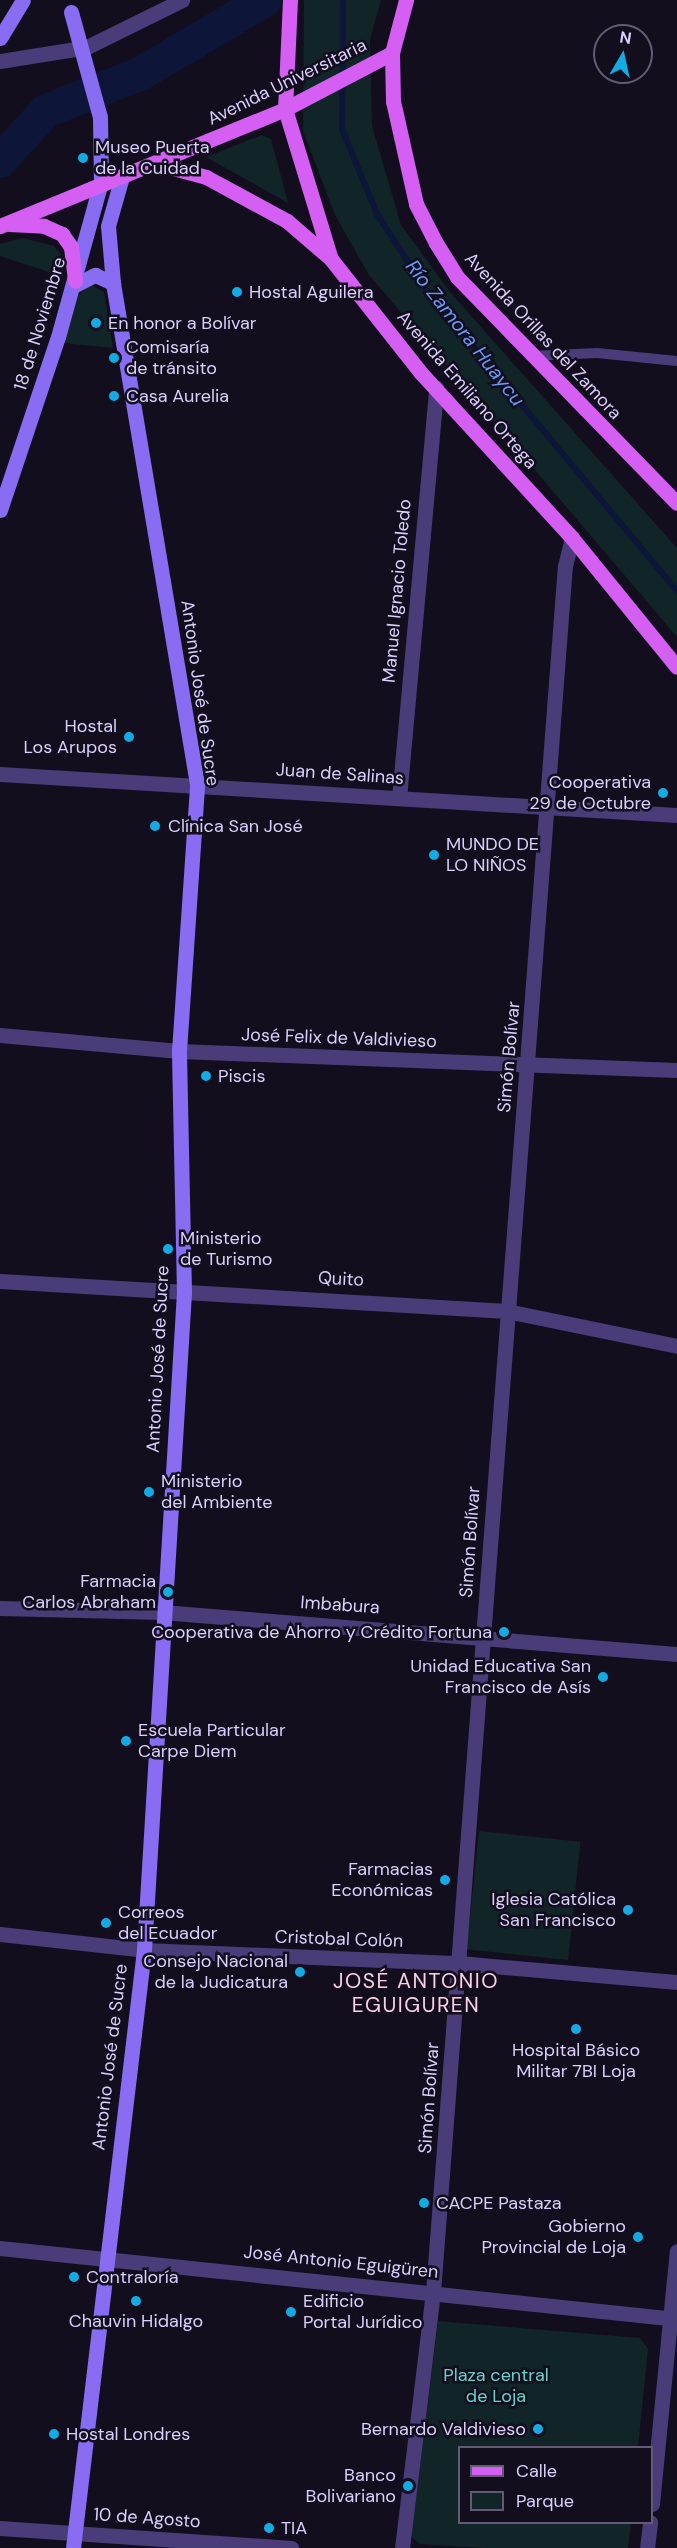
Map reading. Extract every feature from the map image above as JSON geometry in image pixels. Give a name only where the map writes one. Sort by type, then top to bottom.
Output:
[{"type":"main road","name":"Avenida Emiliano Ortega","points":[[290,0],[285,109],[331,259],[436,388],[572,538],[677,667]]},
{"type":"main road","name":"Avenida Orillas del Zamora","points":[[406,0],[392,53],[401,151],[416,204],[457,277],[530,356],[677,503]]},
{"type":"main road","name":"Avenida Universitaria","points":[[2,225],[101,182],[158,164],[285,109],[392,53]]},
{"type":"main road","points":[[158,164],[206,177],[277,215],[331,259]]},
{"type":"main road","points":[[2,225],[44,226],[62,234],[71,247],[74,283]]},
{"type":"street","points":[[0,38],[23,0]]},
{"type":"street","points":[[0,61],[87,47],[182,0]]},
{"type":"street","name":"18 de Noviembre","points":[[0,510],[74,283],[101,182],[100,117],[70,6]]},
{"type":"street","name":"Antonio José de Sucre","points":[[73,2548],[104,2256],[144,1950],[162,1612],[184,1292],[179,1051],[197,784],[113,283],[108,226],[122,177]]},
{"type":"street","points":[[74,283],[95,275],[113,283]]},
{"type":"street","name":"Manuel Ignacio Toledo","points":[[399,798],[436,388]]},
{"type":"street","name":"Simón Bolívar","points":[[402,2548],[433,2292],[507,1311],[549,805],[565,566],[572,538]]},
{"type":"street","name":"Juan de Salinas","points":[[0,774],[549,805],[677,815]]},
{"type":"street","name":"José Felix de Valdivieso","points":[[0,1035],[179,1051],[677,1070]]},
{"type":"street","name":"Quito","points":[[0,1281],[507,1311],[677,1346]]},
{"type":"street","name":"Imbabura","points":[[0,1608],[162,1612],[482,1635],[677,1654]]},
{"type":"street","name":"Cristobal Colón","points":[[0,1934],[144,1950],[459,1963],[677,1982]]},
{"type":"street","name":"José Antonio Eguigüren","points":[[0,2248],[104,2256],[674,2319]]},
{"type":"street","points":[[653,2488],[674,2319],[677,2251]]},
{"type":"street","points":[[647,2548],[650,2524]]},
{"type":"street","name":"10 de Agosto","points":[[0,2528],[291,2548]]},
{"type":"lane","points":[[530,356],[597,353],[677,361]]},
{"type":"green space","points":[[304,0],[381,0],[370,40],[372,126],[401,225],[450,292],[677,548],[677,637],[369,275],[335,215],[303,131]]},
{"type":"green space","points":[[262,135],[271,139],[288,203],[206,157]]},
{"type":"green space","points":[[23,238],[54,246],[61,255],[61,276],[0,256],[0,244]]},
{"type":"green space","points":[[90,284],[104,292],[113,348],[63,343],[77,297]]},
{"type":"green space","points":[[479,1831],[580,1842],[568,1960],[467,1949]]},
{"type":"green space","name":"Plaza central de Loja","points":[[438,2321],[640,2338],[648,2349],[638,2446],[458,2446],[458,2524],[631,2524],[628,2548],[483,2548],[420,2544],[411,2536]]},
{"type":"waterway","points":[[0,161],[46,111],[140,74],[265,0]]},
{"type":"waterway","name":"Río Zamora Huaycu","points":[[343,0],[342,129],[377,214],[427,291],[677,591]]},
{"type":"place","name":"Museo Puerta de la Cuidad","points":[[83,158]]},
{"type":"place","name":"Hostal Aguilera","points":[[237,292]]},
{"type":"place","name":"En honor a Bolívar","points":[[96,323]]},
{"type":"place","name":"Comisaría de tránsito","points":[[114,358]]},
{"type":"place","name":"Casa Aurelia","points":[[114,396]]},
{"type":"place","name":"Hostal Los Arupos","points":[[129,737]]},
{"type":"place","name":"Cooperativa 29 de Octubre","points":[[663,793]]},
{"type":"place","name":"Clínica San José","points":[[155,826]]},
{"type":"place","name":"MUNDO DE LO NIÑOS","points":[[434,855]]},
{"type":"place","name":"Piscis","points":[[206,1076]]},
{"type":"place","name":"Ministerio de Turismo","points":[[168,1249]]},
{"type":"place","name":"Ministerio del Ambiente","points":[[149,1492]]},
{"type":"place","name":"Farmacia Carlos Abraham","points":[[168,1592]]},
{"type":"place","name":"Cooperativa de Ahorro y Crédito Fortuna","points":[[504,1632]]},
{"type":"place","name":"Unidad Educativa San Francisco de Asís","points":[[603,1677]]},
{"type":"place","name":"Escuela Particular Carpe Diem","points":[[126,1741]]},
{"type":"place","name":"Farmacias Económicas","points":[[445,1880]]},
{"type":"place","name":"Iglesia Católica San Francisco","points":[[628,1910]]},
{"type":"place","name":"Correos del Ecuador","points":[[106,1923]]},
{"type":"place","name":"Consejo Nacional de la Judicatura","points":[[300,1972]]},
{"type":"place","name":"Hospital Básico Militar 7BI Loja","points":[[576,2029]]},
{"type":"place","name":"CACPE Pastaza","points":[[424,2203]]},
{"type":"place","name":"Gobierno Provincial de Loja","points":[[638,2237]]},
{"type":"place","name":"Contraloría","points":[[74,2277]]},
{"type":"place","name":"Chauvin Hidalgo","points":[[136,2301]]},
{"type":"place","name":"Edificio Portal Jurídico","points":[[291,2312]]},
{"type":"place","name":"Bernardo Valdivieso","points":[[538,2429]]},
{"type":"place","name":"Hostal Londres","points":[[54,2434]]},
{"type":"place","name":"Banco Bolivariano","points":[[408,2486]]},
{"type":"place","name":"TIA","points":[[269,2528]]},
{"type":"district","name":"JOSÉ ANTONIO EGUIGUREN","points":[[416,1993]]}]
